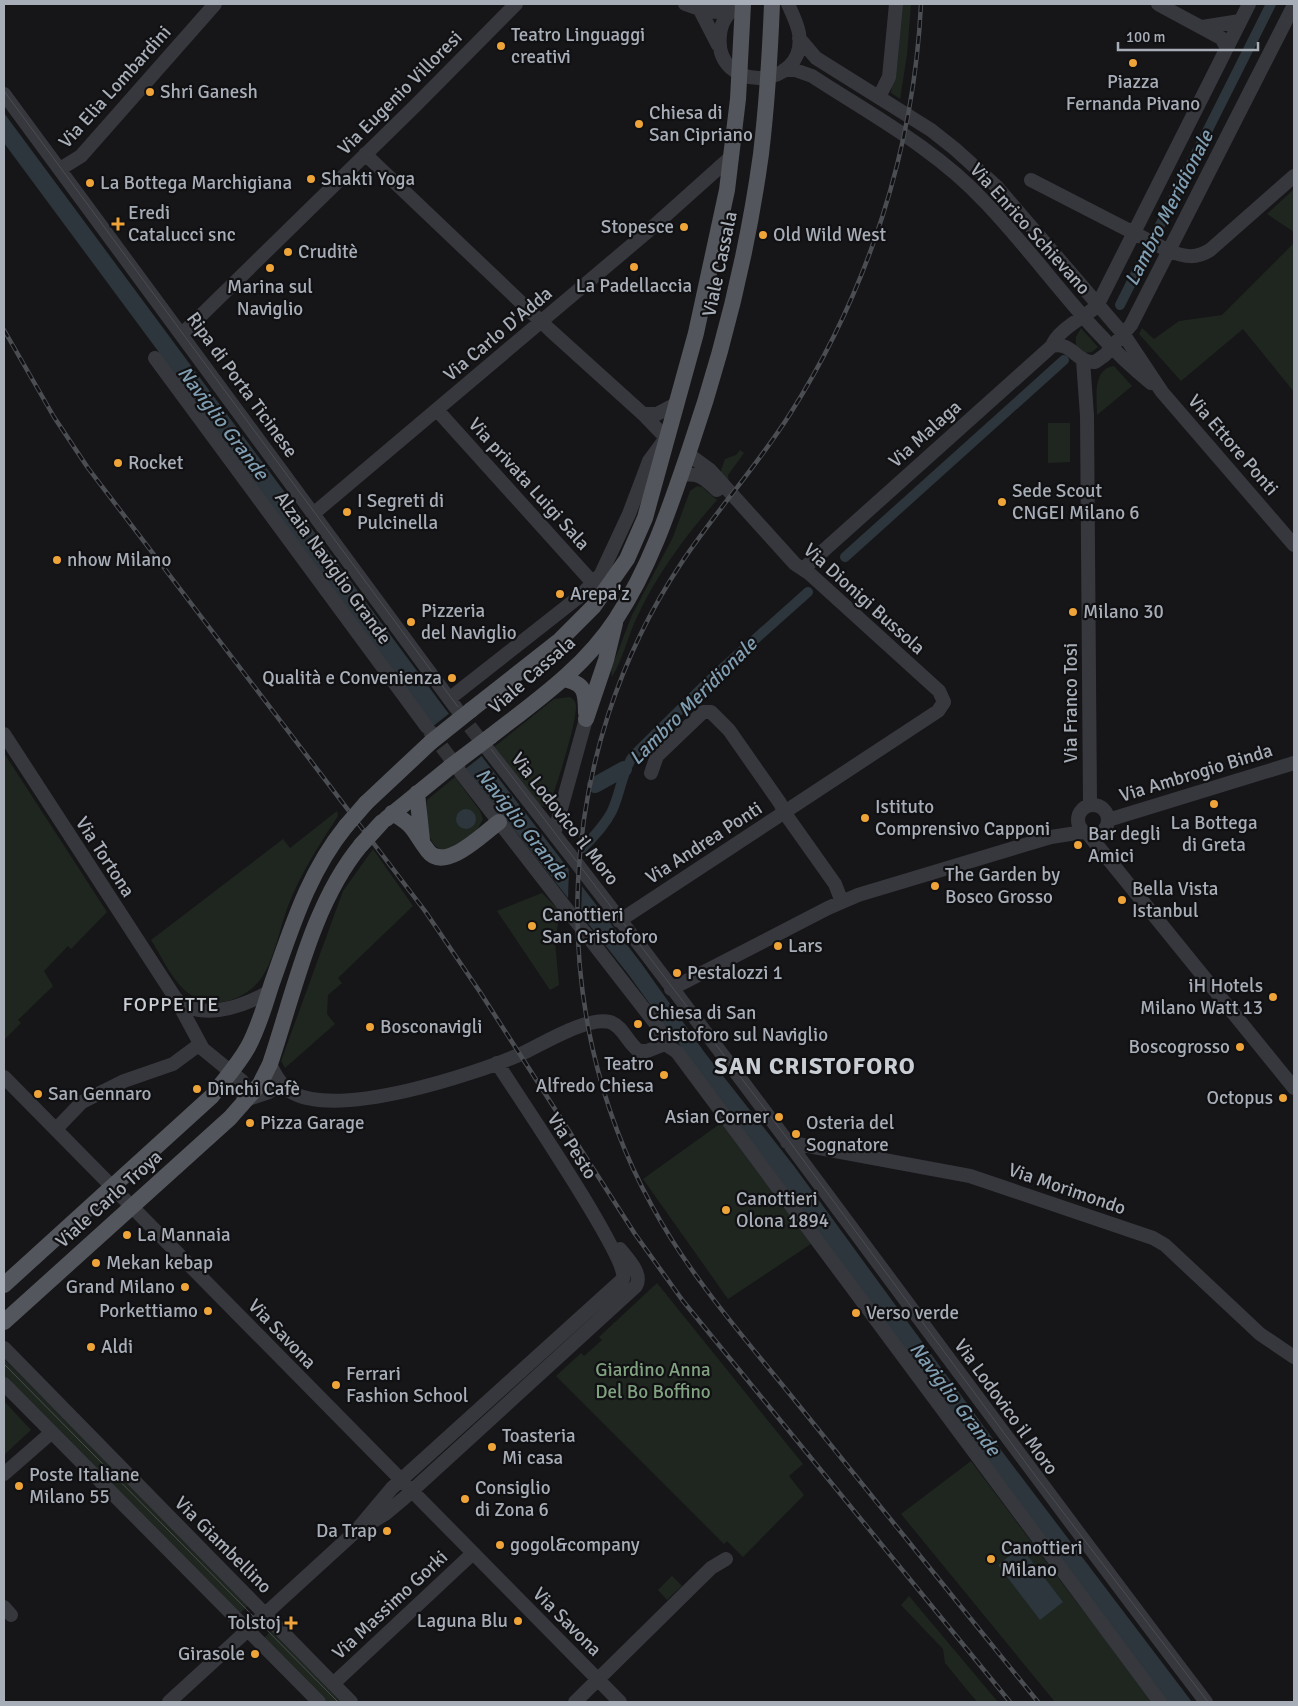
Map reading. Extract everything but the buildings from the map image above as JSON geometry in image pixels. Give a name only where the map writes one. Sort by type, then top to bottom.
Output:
[{"type":"main road","name":"Viale Cassala","points":[[361,845],[392,813],[417,793],[490,743],[563,679],[598,643],[616,620],[651,556],[682,475],[727,327],[746,246],[761,153],[776,4]]},
{"type":"main road","name":"Viale Cassala","points":[[459,706],[560,640],[594,606],[627,559],[651,503],[666,438],[712,267],[727,190],[739,74],[738,6]]},
{"type":"main road","points":[[666,438],[688,454]]},
{"type":"main road","points":[[586,719],[606,660],[616,620]]},
{"type":"main road","points":[[563,679],[576,682],[585,692],[586,719]]},
{"type":"main road","name":"Viale Carlo Troya","points":[[4,1285],[212,1096],[248,1046],[304,893],[323,856],[346,826],[459,706]]},
{"type":"main road","points":[[417,793],[422,840]]},
{"type":"main road","points":[[392,813],[405,820],[422,840],[428,851],[434,856],[451,857],[499,822]]},
{"type":"main road","name":"Viale Carlo Troya","points":[[4,1322],[245,1103],[261,1081],[270,1064],[320,915],[334,884],[361,845]]},
{"type":"street","name":"Via Eugenio Villoresi","points":[[182,334],[516,4]]},
{"type":"street","points":[[685,4],[700,10],[738,6]]},
{"type":"street","name":"Viale Cassala","points":[[776,4],[794,20],[799,38]]},
{"type":"street","points":[[879,97],[889,77],[896,4]]},
{"type":"street","points":[[1158,4],[1222,38],[1227,48]]},
{"type":"street","points":[[1097,306],[1136,234],[1249,4]]},
{"type":"street","name":"Via Elia Lombardini","points":[[60,169],[81,156],[210,5]]},
{"type":"street","points":[[1052,346],[1059,345],[1073,350],[1083,360],[1095,362],[1124,335],[1131,325],[1166,250],[1294,5]]},
{"type":"street","points":[[720,49],[720,29],[738,6]]},
{"type":"street","points":[[700,10],[724,59],[739,74],[753,79],[768,78],[784,70],[797,53],[799,38]]},
{"type":"street","points":[[1201,27],[1227,25],[1240,21]]},
{"type":"street","name":"Via Enrico Schievano","points":[[799,38],[816,58],[931,130],[977,168],[1124,335]]},
{"type":"street","name":"Via Enrico Schievano","points":[[784,70],[795,70],[812,76],[906,137],[960,177],[984,201],[1112,347]]},
{"type":"street","name":"Ripa di Porta Ticinese","points":[[4,94],[313,514],[459,706]]},
{"type":"street","points":[[365,154],[542,322],[643,414],[666,438]]},
{"type":"street","name":"Via Carlo D'Adda","points":[[313,514],[542,322],[732,156]]},
{"type":"street","name":"Via Enrico Schievano","points":[[1031,180],[1166,250],[1190,257],[1203,255],[1294,176]]},
{"type":"street","points":[[705,181],[714,182],[727,190]]},
{"type":"street","name":"Via Malaga","points":[[803,569],[1052,346],[1053,341],[1097,306]]},
{"type":"street","points":[[1070,326],[1073,350]]},
{"type":"street","name":"Via Ettore Ponti","points":[[1124,335],[1162,392],[1294,545]]},
{"type":"street","name":"Via Ettore Ponti","points":[[1112,347],[1162,392]]},
{"type":"street","name":"Alzaia Naviglio Grande","points":[[154,358],[427,728]]},
{"type":"street","name":"Via Franco Tosi","points":[[1083,360],[1087,416],[1090,805]]},
{"type":"street","points":[[643,414],[658,414],[676,404]]},
{"type":"street","name":"Via privata Luigi Sala","points":[[437,410],[593,584]]},
{"type":"street","name":"Viale Cassala","points":[[459,706],[593,584],[609,557],[650,460],[666,438]]},
{"type":"street","name":"Via Dionigi Bussola","points":[[688,454],[710,470],[795,564],[803,569],[939,691],[944,702]]},
{"type":"street","name":"Via Dionigi Bussola","points":[[682,475],[692,473],[704,478],[758,523]]},
{"type":"street","name":"Via Andrea Ponti","points":[[619,921],[938,712],[944,702]]},
{"type":"street","name":"Via Andrea Ponti","points":[[650,773],[657,756],[703,712],[711,712],[729,730],[780,803],[784,812]]},
{"type":"street","points":[[554,834],[586,719]]},
{"type":"street","name":"Via Tortona","points":[[4,734],[176,999],[205,1052],[234,1068]]},
{"type":"street","name":"Via Lodovico il Moro","points":[[490,743],[554,834],[787,1142],[1013,1449],[1206,1702]]},
{"type":"street","name":"Via Ambrogio Binda","points":[[1108,820],[1294,763]]},
{"type":"street","points":[[460,772],[659,1028],[665,1044],[677,1052],[1160,1702]]},
{"type":"street","points":[[671,989],[858,895],[1051,837],[1087,830],[1106,828],[1108,820],[1101,808],[1090,805],[1082,810],[1087,830],[1294,1088]]},
{"type":"street","points":[[784,812],[835,884],[842,902]]},
{"type":"street","points":[[176,999],[189,1008],[216,1010],[242,1004],[269,992]]},
{"type":"street","points":[[270,1064],[281,1083],[292,1093],[318,1101],[352,1099],[425,1087],[497,1063],[580,1027],[601,1022],[617,1025],[639,1051],[646,1051],[665,1044]]},
{"type":"street","points":[[56,1130],[82,1102],[124,1081],[173,1064],[200,1044]]},
{"type":"street","name":"Via Pesto","points":[[497,1063],[599,1223],[638,1274],[638,1282],[609,1302]]},
{"type":"street","points":[[234,1068],[244,1085],[245,1103],[269,1092],[281,1083]]},
{"type":"street","name":"Via Savona","points":[[4,1077],[400,1481],[620,1702]]},
{"type":"street","name":"Via Morimondo","points":[[787,1142],[970,1176],[1153,1238],[1165,1245],[1254,1328],[1294,1357]]},
{"type":"street","name":"Via Pesto","points":[[599,1223],[624,1274],[609,1302]]},
{"type":"street","points":[[355,1532],[385,1514],[411,1492],[483,1426],[609,1302]]},
{"type":"street","points":[[169,1702],[355,1532],[400,1481],[474,1414],[609,1302]]},
{"type":"street","name":"Via Giambellino","points":[[4,1348],[68,1416],[351,1702]]},
{"type":"street","points":[[4,1384],[319,1702]]},
{"type":"street","points":[[474,1414],[474,1422],[479,1426],[483,1426]]},
{"type":"street","points":[[4,1474],[52,1432]]},
{"type":"street","name":"Via Massimo Gorki","points":[[333,1684],[472,1554]]},
{"type":"street","name":"Via Savona","points":[[598,1680],[710,1568],[726,1559]]},
{"type":"street","points":[[575,1702],[598,1680]]},
{"type":"green space","points":[[900,4],[911,4],[907,55],[900,99],[891,93]]},
{"type":"green space","points":[[1294,189],[1294,232],[1267,214]]},
{"type":"green space","points":[[1294,243],[1294,392],[1243,329],[1181,381],[1139,334],[1142,328],[1154,339],[1179,321],[1222,315]]},
{"type":"green space","points":[[1081,328],[1098,347],[1092,352],[1085,353],[1076,346],[1076,337]]},
{"type":"green space","points":[[1114,366],[1132,386],[1097,415],[1097,385],[1099,378],[1107,368]]},
{"type":"green space","points":[[1048,423],[1070,423],[1070,462],[1048,463]]},
{"type":"green space","points":[[740,450],[744,453],[728,475],[729,486],[720,473],[725,459],[736,455]]},
{"type":"green space","points":[[697,486],[702,487],[717,500],[683,541],[663,570],[637,617],[612,677],[611,669],[632,615],[673,537],[690,491]]},
{"type":"green space","points":[[570,697],[576,704],[573,728],[548,808],[541,806],[494,747],[554,699]]},
{"type":"green space","points":[[4,753],[107,912],[71,949],[68,946],[44,971],[53,986],[18,1020],[21,1023],[4,1040]]},
{"type":"green space","points":[[455,777],[480,811],[483,819],[476,832],[447,852],[439,849],[430,838],[427,823],[427,800]]},
{"type":"green space","points":[[337,811],[338,816],[293,894],[268,967],[258,982],[241,996],[221,1002],[200,1000],[191,995],[173,977],[151,940],[283,839],[290,848]]},
{"type":"green space","points":[[373,849],[413,906],[338,978],[342,983],[328,995],[327,1014],[335,1024],[285,1068],[281,1061],[343,891]]},
{"type":"green space","name":"Canottieri San Cristoforo","points":[[542,893],[560,911],[555,942],[559,985],[550,990],[497,911]]},
{"type":"green space","name":"Canottieri Olona 1894","points":[[721,1123],[811,1244],[728,1299],[643,1179]]},
{"type":"green space","name":"Giardino Anna Del Bo Boffino","points":[[657,1283],[803,1464],[789,1476],[804,1495],[743,1557],[727,1541],[724,1544],[556,1376],[581,1353],[584,1356],[602,1340],[599,1337]]},
{"type":"green space","points":[[4,1359],[250,1604],[239,1614],[4,1377]]},
{"type":"green space","points":[[4,1401],[31,1430],[4,1455]]},
{"type":"green space","name":"Canottieri Milano","points":[[971,1461],[1078,1604],[1155,1702],[1055,1702],[901,1514]]},
{"type":"green space","points":[[672,1576],[682,1586],[667,1600],[658,1590]]},
{"type":"green space","points":[[909,1596],[998,1702],[977,1702],[945,1663],[943,1649],[901,1605]]},
{"type":"green space","points":[[273,1629],[345,1702],[325,1702],[263,1639]]},
{"type":"water","name":"Naviglio Grande","points":[[4,113],[443,706],[641,963],[705,1053],[794,1166],[1001,1450],[1192,1702],[1167,1702],[981,1460],[628,974],[391,674],[195,401],[4,143]]},
{"type":"water","points":[[462,809],[470,809],[476,815],[476,823],[470,829],[462,829],[456,823],[456,815]]},
{"type":"water","points":[[1021,1547],[1063,1602],[1040,1620],[998,1565]]},
{"type":"pier","points":[[451,712],[483,755],[464,770],[431,728]]},
{"type":"pier","points":[[569,864],[582,882],[581,918],[568,902]]},
{"type":"waterway","name":"Lambro Meridionale","points":[[1120,305],[1271,4]]},
{"type":"waterway","name":"Lambro Meridionale","points":[[845,557],[1064,360]]},
{"type":"waterway","name":"Lambro Meridionale","points":[[583,848],[603,826],[612,811],[626,770],[633,756],[714,676],[808,592]]},
{"type":"waterway","points":[[595,785],[624,769]]},
{"type":"tunnel","points":[[457,710],[488,750]]},
{"type":"tunnel","points":[[429,730],[460,771]]},
{"type":"tram line","points":[[4,91],[458,707]]},
{"type":"tram line","points":[[491,749],[790,1142],[1037,1478],[1208,1702]]},
{"type":"tram line","points":[[4,1364],[338,1702]]},
{"type":"railway","points":[[921,4],[917,58],[909,112],[897,165],[882,217],[864,268],[842,318],[818,367],[790,414],[682,562],[640,636],[608,715],[588,797],[578,880],[580,964],[592,1048],[616,1129],[652,1206],[668,1233],[685,1260],[722,1310],[1038,1702]]},
{"type":"railway","points":[[4,330],[54,417],[88,468],[425,911],[480,992],[635,1234],[683,1301],[1010,1702]]},
{"type":"place","name":"Teatro Linguaggi creativi","points":[[501,46]]},
{"type":"place","name":"Piazza Fernanda Pivano","points":[[1133,63]]},
{"type":"place","name":"Shri Ganesh","points":[[150,92]]},
{"type":"place","name":"Chiesa di San Cipriano","points":[[639,124]]},
{"type":"place","name":"Shakti Yoga","points":[[311,179]]},
{"type":"place","name":"La Bottega Marchigiana","points":[[90,183]]},
{"type":"place","name":"Eredi Catalucci snc","points":[[118,224]]},
{"type":"place","name":"Stopesce","points":[[684,227]]},
{"type":"place","name":"Old Wild West","points":[[763,235]]},
{"type":"place","name":"Cruditè","points":[[288,252]]},
{"type":"place","name":"La Padellaccia","points":[[634,267]]},
{"type":"place","name":"Marina sul Naviglio","points":[[270,268]]},
{"type":"place","name":"Rocket","points":[[118,463]]},
{"type":"place","name":"Sede Scout CNGEI Milano 6","points":[[1002,502]]},
{"type":"place","name":"I Segreti di Pulcinella","points":[[347,512]]},
{"type":"place","name":"nhow Milano","points":[[57,560]]},
{"type":"place","name":"Arepa'z","points":[[560,594]]},
{"type":"place","name":"Milano 30","points":[[1073,612]]},
{"type":"place","name":"Pizzeria del Naviglio","points":[[411,622]]},
{"type":"place","name":"Qualità e Convenienza","points":[[452,678]]},
{"type":"place","name":"La Bottega di Greta","points":[[1214,804]]},
{"type":"place","name":"Istituto Comprensivo Capponi","points":[[865,818]]},
{"type":"place","name":"Bar degli Amici","points":[[1078,845]]},
{"type":"place","name":"The Garden by Bosco Grosso","points":[[935,886]]},
{"type":"place","name":"Bella Vista Istanbul","points":[[1122,900]]},
{"type":"place","name":"Canottieri San Cristoforo","points":[[532,926]]},
{"type":"place","name":"Lars","points":[[778,946]]},
{"type":"place","name":"Pestalozzi 1","points":[[677,973]]},
{"type":"place","name":"iH Hotels Milano Watt 13","points":[[1273,997]]},
{"type":"place","name":"Chiesa di San Cristoforo sul Naviglio","points":[[638,1024]]},
{"type":"place","name":"Bosconavigli","points":[[370,1027]]},
{"type":"place","name":"Boscogrosso","points":[[1240,1047]]},
{"type":"place","name":"Teatro Alfredo Chiesa","points":[[664,1075]]},
{"type":"place","name":"Dinchi Cafè","points":[[197,1089]]},
{"type":"place","name":"San Gennaro","points":[[38,1094]]},
{"type":"place","name":"Octopus","points":[[1283,1098]]},
{"type":"place","name":"Asian Corner","points":[[779,1117]]},
{"type":"place","name":"Pizza Garage","points":[[250,1123]]},
{"type":"place","name":"Osteria del Sognatore","points":[[796,1134]]},
{"type":"place","name":"Canottieri Olona 1894","points":[[726,1210]]},
{"type":"place","name":"La Mannaia","points":[[127,1235]]},
{"type":"place","name":"Mekan kebap","points":[[96,1263]]},
{"type":"place","name":"Grand Milano","points":[[185,1287]]},
{"type":"place","name":"Porkettiamo","points":[[208,1311]]},
{"type":"place","name":"Verso verde","points":[[856,1313]]},
{"type":"place","name":"Aldi","points":[[91,1347]]},
{"type":"place","name":"Ferrari Fashion School","points":[[336,1385]]},
{"type":"place","name":"Toasteria Mi casa","points":[[492,1447]]},
{"type":"place","name":"Poste Italiane Milano 55","points":[[19,1486]]},
{"type":"place","name":"Consiglio di Zona 6","points":[[465,1499]]},
{"type":"place","name":"Da Trap","points":[[387,1531]]},
{"type":"place","name":"gogol&company","points":[[500,1545]]},
{"type":"place","name":"Canottieri Milano","points":[[991,1559]]},
{"type":"place","name":"Laguna Blu","points":[[518,1621]]},
{"type":"place","name":"Tolstoj","points":[[291,1623]]},
{"type":"place","name":"Girasole","points":[[255,1654]]},
{"type":"district","name":"FOPPETTE","points":[[171,1004]]},
{"type":"district","name":"SAN CRISTOFORO","points":[[815,1066]]}]
